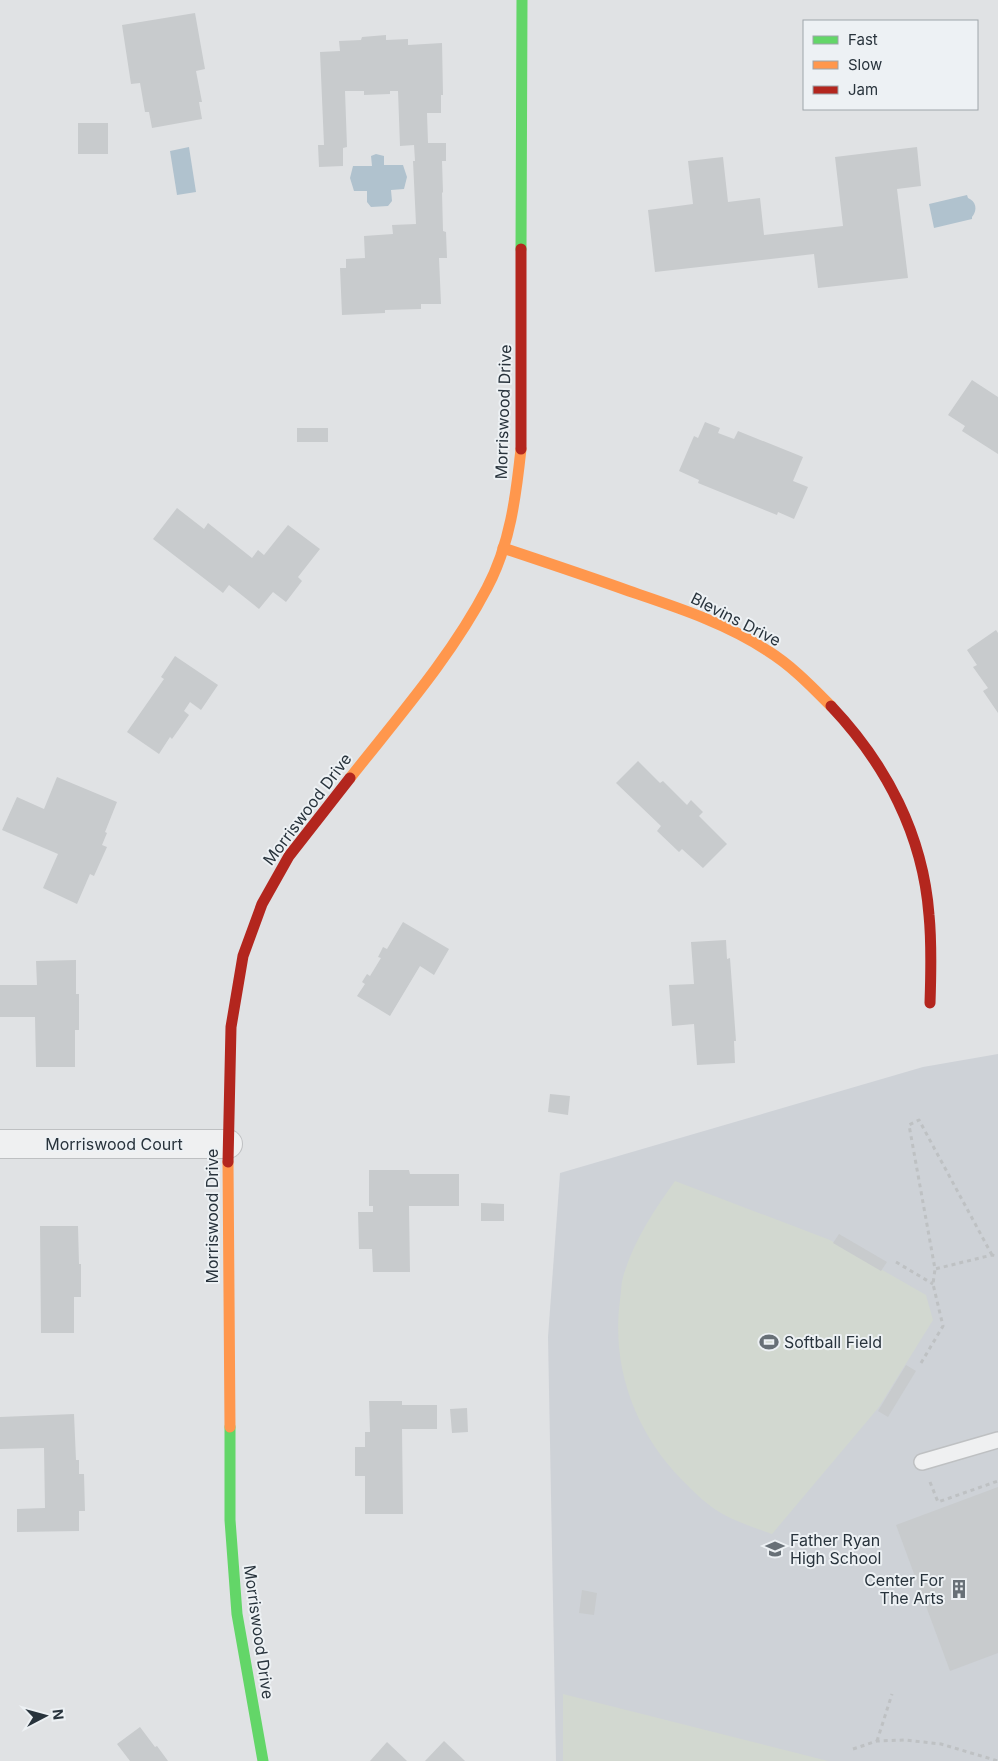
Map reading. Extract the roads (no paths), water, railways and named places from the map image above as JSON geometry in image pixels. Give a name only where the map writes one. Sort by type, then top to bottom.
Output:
[{"type":"street","name":"Morriswood Drive","points":[[263,1761],[237,1614],[231,1546],[228,1144],[231,1026],[243,956],[262,904],[289,856],[428,679],[458,636],[488,587],[503,548],[516,492],[521,446],[522,0]]},
{"type":"street","name":"Blevins Drive","points":[[503,548],[683,609],[735,633],[761,646],[792,668],[843,715],[872,753],[890,782],[905,812],[914,837],[928,902],[932,946],[930,1003]]},
{"type":"street","name":"Morriswood Court","points":[[0,1144],[228,1144]]},
{"type":"lane","points":[[922,1462],[998,1440]]},
{"type":"water","points":[[189,147],[196,192],[177,195],[170,151]]},
{"type":"water","points":[[376,154],[384,156],[384,165],[403,165],[407,177],[404,189],[391,190],[392,201],[388,206],[371,207],[367,202],[367,191],[354,191],[350,178],[353,166],[372,166],[371,156]]},
{"type":"water","points":[[967,195],[975,206],[972,219],[934,228],[929,204]]},
{"type":"place","name":"Softball Field","points":[[769,1342]]},
{"type":"place","name":"Father Ryan High School","points":[[775,1549]]},
{"type":"place","name":"Center For The Arts","points":[[959,1589]]}]
